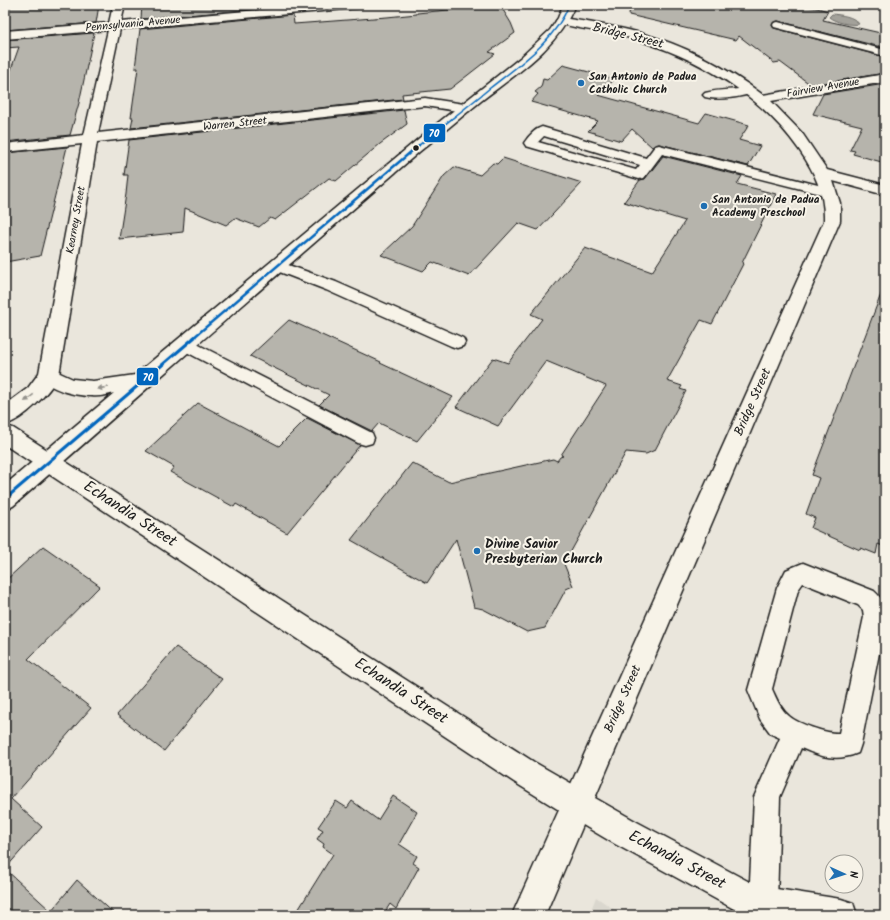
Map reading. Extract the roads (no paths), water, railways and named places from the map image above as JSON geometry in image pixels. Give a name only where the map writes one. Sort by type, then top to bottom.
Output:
[{"type":"street","name":"Kearney Street","points":[[5,417],[35,393],[49,376],[90,139],[119,5]]},
{"type":"street","name":"Pennsylvania Avenue","points":[[5,35],[356,5]]},
{"type":"street","points":[[5,499],[185,344],[464,108],[539,48],[553,34],[562,21],[568,5]]},
{"type":"street","name":"Bridge Street","points":[[528,915],[832,221],[832,203],[825,182],[800,138],[778,114],[730,76],[682,51],[658,42],[632,34],[562,21]]},
{"type":"street","name":"Fairview Avenue","points":[[755,95],[885,78]]},
{"type":"street","name":"Warren Street","points":[[5,148],[425,102],[464,108]]},
{"type":"street","points":[[825,182],[885,190]]},
{"type":"street","points":[[49,376],[69,386],[93,389],[141,382]]},
{"type":"street","name":"Echandia Street","points":[[5,434],[49,461],[524,772],[626,834],[753,902],[823,914]]},
{"type":"lane","points":[[778,25],[885,53]]},
{"type":"lane","points":[[709,95],[755,95]]},
{"type":"lane","points":[[649,163],[542,131],[530,143],[639,175],[649,163],[659,149],[825,182]]},
{"type":"lane","points":[[277,266],[331,286],[457,342]]},
{"type":"lane","points":[[185,344],[365,438]]},
{"type":"lane","points":[[803,573],[866,598],[874,606],[875,617],[849,744],[832,746],[795,734],[780,725],[769,710],[760,690],[788,588],[794,577],[803,573]]},
{"type":"lane","points":[[763,903],[767,797],[795,734]]},
{"type":"place","name":"San Antonio de Padua Catholic Church","points":[[581,83]]},
{"type":"place","name":"San Antonio de Padua Academy Preschool","points":[[704,206]]},
{"type":"place","name":"Divine Savior Presbyterian Church","points":[[477,551]]}]
